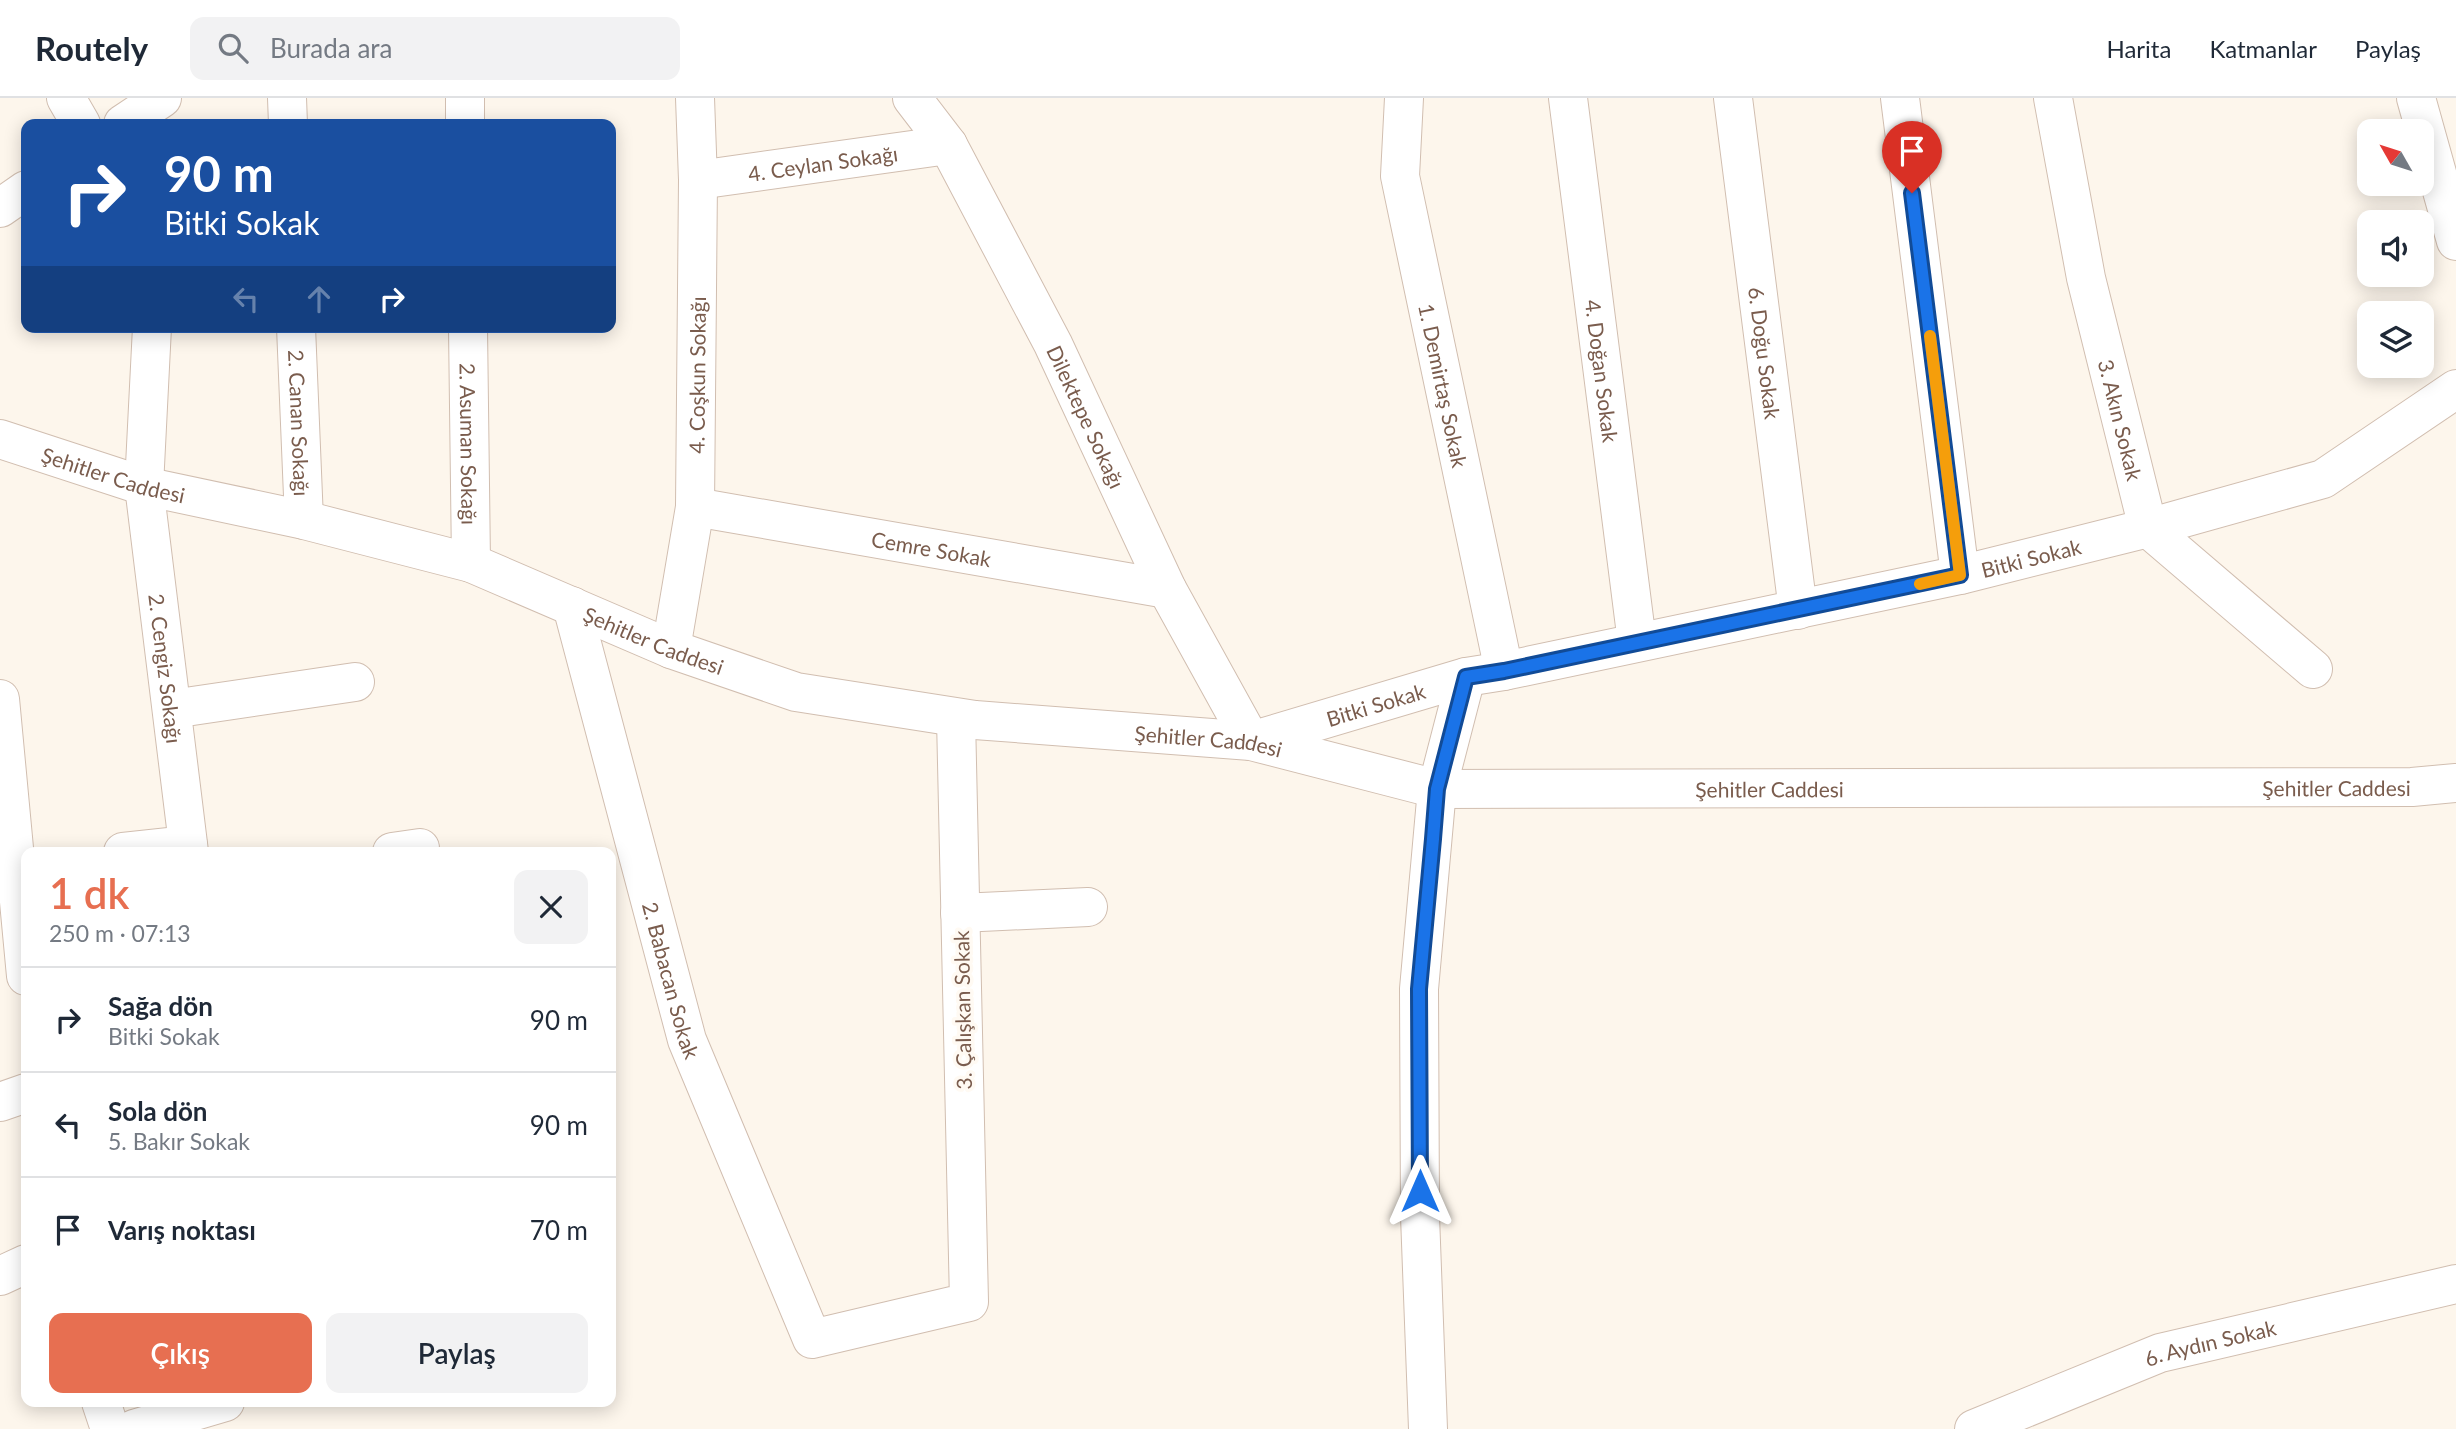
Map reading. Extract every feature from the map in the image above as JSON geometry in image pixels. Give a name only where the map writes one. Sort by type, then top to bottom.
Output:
[{"type":"street","points":[[66,98],[79,119]]},
{"type":"street","points":[[130,119],[162,98]]},
{"type":"street","points":[[162,98],[162,119]]},
{"type":"street","points":[[287,98],[288,119]]},
{"type":"street","points":[[465,98],[465,119]]},
{"type":"street","name":"4. Coşkun Sokağı","points":[[671,649],[695,507],[698,180],[695,98]]},
{"type":"street","name":"Dilektepe Sokağı","points":[[912,98],[948,145],[1053,344],[1167,589],[1251,741]]},
{"type":"street","name":"1. Demirtaş Sokak","points":[[1404,98],[1400,176],[1504,671]]},
{"type":"street","name":"4. Doğan Sokak","points":[[1568,98],[1637,642]]},
{"type":"street","name":"6. Doğu Sokak","points":[[1733,98],[1798,610]]},
{"type":"street","points":[[1900,98],[1960,575]]},
{"type":"street","name":"3. Akın Sokak","points":[[2053,98],[2086,278],[2148,528]]},
{"type":"street","points":[[2416,98],[2456,241]]},
{"type":"street","name":"4. Ceylan Sokağı","points":[[698,180],[948,145]]},
{"type":"street","points":[[0,208],[21,193]]},
{"type":"street","name":"2. Cengiz Sokağı","points":[[152,333],[144,486],[189,847]]},
{"type":"street","name":"2. Canan Sokağı","points":[[296,333],[304,520]]},
{"type":"street","name":"2. Asuman Sokağı","points":[[468,333],[471,563]]},
{"type":"street","name":"Bitki Sokak","points":[[1251,741],[1466,677],[1960,575],[2148,528],[2323,479],[2456,389]]},
{"type":"street","name":"Şehitler Caddesi","points":[[0,439],[144,486],[304,520],[471,563],[671,649],[796,692],[956,718],[1251,741],[1437,789],[2412,787],[2456,783]]},
{"type":"street","name":"Cemre Sokak","points":[[695,507],[1167,589]]},
{"type":"street","points":[[2148,528],[2313,669]]},
{"type":"street","name":"2. Babacan Sokak","points":[[572,606],[687,1040],[812,1339],[969,1302]]},
{"type":"street","points":[[1428,1429],[1420,1216],[1419,989],[1437,789],[1466,677]]},
{"type":"street","points":[[172,709],[355,682]]},
{"type":"street","points":[[0,707],[21,864],[10,922],[21,959]]},
{"type":"street","name":"3. Çalışkan Sokak","points":[[956,718],[969,1302]]},
{"type":"street","points":[[960,913],[1088,907]]},
{"type":"street","points":[[0,1102],[21,1095]]},
{"type":"street","points":[[0,1276],[21,1266]]},
{"type":"street","name":"6. Aydın Sokak","points":[[1974,1429],[2160,1353],[2456,1284]]},
{"type":"street","points":[[103,1407],[110,1429]]},
{"type":"street","points":[[134,1429],[208,1407]]},
{"type":"slow traffic","points":[[1920,584],[1960,575],[1930,336]]},
{"type":"route","points":[[1420,1191],[1419,989],[1437,789],[1466,677],[1960,575],[1912,193]]}]
